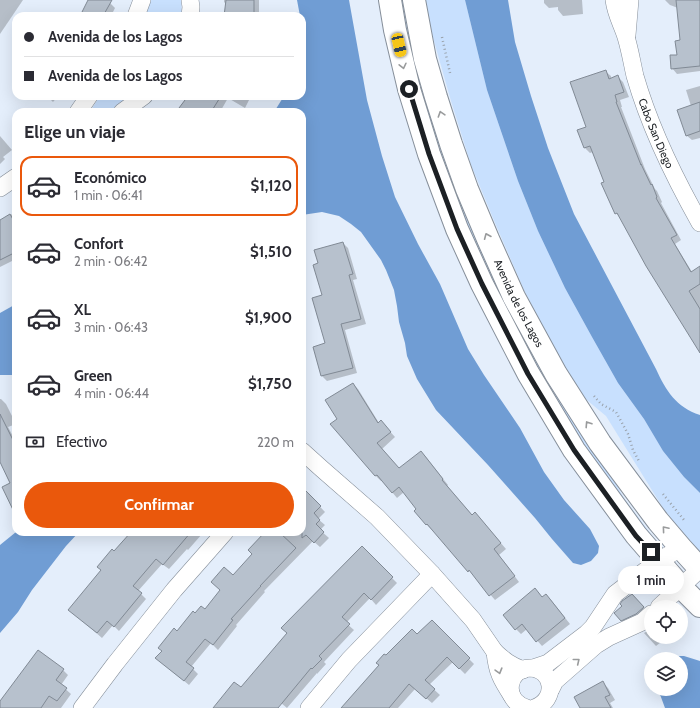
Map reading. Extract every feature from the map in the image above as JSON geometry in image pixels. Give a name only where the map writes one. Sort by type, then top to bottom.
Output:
[{"type":"street","points":[[138,12],[142,0]]},
{"type":"street","points":[[190,0],[190,12]]},
{"type":"street","points":[[390,0],[395,30],[409,89],[429,154],[457,229],[482,284],[528,374],[574,450],[636,536],[681,587],[700,606]]},
{"type":"street","name":"Avenida de los Lagos","points":[[414,0],[425,59],[451,144],[467,189],[514,297],[556,374],[600,443],[658,521],[700,569]]},
{"type":"street","name":"Cabo San Diego","points":[[614,0],[615,10],[626,38],[636,76],[651,121],[677,182],[700,223]]},
{"type":"street","name":"Cabo San Diego","points":[[626,38],[630,0]]},
{"type":"street","points":[[128,108],[138,100]]},
{"type":"street","points":[[0,188],[12,180]]},
{"type":"street","points":[[306,455],[377,517],[432,574],[473,620],[495,652],[513,666],[539,670],[544,673],[550,683],[532,703]]},
{"type":"street","points":[[82,708],[174,590],[221,536]]},
{"type":"street","points":[[532,703],[510,691],[510,684],[517,673],[548,663],[593,627],[616,594],[658,561],[681,548]]},
{"type":"street","points":[[667,600],[700,569]]},
{"type":"street","points":[[309,708],[350,660],[432,574]]},
{"type":"street","points":[[532,703],[596,645],[644,620]]},
{"type":"street","points":[[495,652],[501,679],[532,703]]},
{"type":"path","points":[[441,37],[452,80]]},
{"type":"path","points":[[593,395],[601,404],[616,412],[628,434],[639,463]]},
{"type":"path","points":[[661,490],[687,524]]},
{"type":"shaded area","points":[[149,0],[181,0],[182,12],[144,12]]},
{"type":"shaded area","points":[[398,0],[406,0],[427,89],[598,453],[624,498],[662,549],[658,553],[592,462],[496,298],[437,153]]},
{"type":"shaded area","points":[[425,0],[465,0],[487,90],[518,181],[538,231],[565,288],[618,383],[644,419],[663,451],[684,477],[700,493],[700,553],[663,508],[606,416],[582,396],[561,361],[524,290],[471,165],[430,27]]},
{"type":"shaded area","points":[[97,100],[127,100],[116,108],[93,107]]},
{"type":"water","points":[[297,0],[349,0],[367,100],[395,197],[440,284],[468,349],[520,428],[544,472],[564,500],[590,529],[599,546],[598,553],[591,561],[581,565],[573,563],[488,465],[436,410],[417,379],[407,356],[399,322],[394,290],[386,270],[381,260],[361,232],[339,216],[322,212],[306,214],[306,108],[276,108],[282,100],[306,100],[306,12],[299,12]]},
{"type":"water","points":[[465,0],[508,0],[515,42],[531,96],[548,148],[574,214],[668,391],[684,408],[700,415],[700,493],[684,477],[663,451],[644,419],[618,383],[565,288],[538,231],[518,181],[487,90]]},
{"type":"water","points":[[12,306],[12,375],[0,375],[0,313]]},
{"type":"water","points":[[12,535],[75,536],[32,590],[18,612],[0,633],[0,545]]},
{"type":"water","points":[[688,657],[700,661],[700,708],[665,708],[661,696],[688,696]]},
{"type":"building","points":[[88,0],[112,0],[105,12],[82,12]]},
{"type":"building","points":[[226,0],[254,0],[254,12],[224,12]]},
{"type":"building","points":[[676,0],[700,0],[700,66],[671,69],[670,55],[677,55],[675,41],[680,40]]},
{"type":"building","points":[[606,70],[609,79],[618,75],[624,92],[615,95],[616,102],[641,165],[651,185],[652,184],[657,197],[656,198],[677,235],[671,238],[691,272],[700,266],[700,284],[689,291],[700,309],[700,353],[646,266],[617,213],[615,214],[601,183],[604,182],[590,146],[584,148],[577,130],[586,127],[570,82]]},
{"type":"building","points":[[185,100],[218,100],[214,108],[179,108]]},
{"type":"building","points":[[700,102],[700,131],[686,136],[677,110]]},
{"type":"building","points":[[10,214],[12,218],[12,254],[0,260],[0,220]]},
{"type":"building","points":[[343,242],[353,274],[349,275],[361,319],[341,324],[353,368],[321,376],[313,347],[325,343],[312,298],[322,295],[313,265],[318,263],[314,250]]},
{"type":"building","points":[[353,383],[378,423],[381,420],[391,432],[377,443],[399,468],[421,451],[443,479],[442,480],[472,515],[475,512],[501,543],[494,549],[515,576],[489,596],[469,570],[468,572],[414,511],[416,509],[399,487],[392,493],[377,475],[375,476],[330,424],[337,419],[325,400]]},
{"type":"building","points":[[0,414],[12,438],[12,508],[2,487],[10,483],[0,462]]},
{"type":"building","points":[[306,491],[321,506],[314,513],[320,520],[316,524],[324,532],[314,543],[306,535]]},
{"type":"building","points":[[127,536],[188,536],[163,565],[156,559],[133,586],[142,593],[114,627],[107,621],[97,633],[68,610],[101,570],[97,567],[112,549],[114,551]]},
{"type":"building","points":[[261,536],[283,536],[296,548],[231,619],[233,620],[213,645],[205,639],[186,662],[194,668],[184,681],[155,658],[162,651],[158,648],[174,628],[177,631],[193,611],[195,613],[201,606],[205,609],[220,590],[211,582],[224,567],[233,575],[252,554],[248,550]]},
{"type":"building","points":[[362,546],[393,577],[371,600],[364,593],[342,617],[350,624],[319,656],[322,659],[312,669],[311,668],[278,708],[213,708],[234,682],[241,687],[287,633],[281,628]]},
{"type":"building","points":[[535,588],[542,597],[546,594],[565,618],[536,642],[522,624],[515,630],[503,615]]},
{"type":"building","points":[[632,594],[644,607],[636,614],[621,621],[614,613],[622,606],[620,604]]},
{"type":"building","points":[[432,620],[470,658],[459,669],[447,657],[425,680],[435,689],[426,699],[409,684],[389,708],[341,708],[379,665],[376,663],[384,654],[386,655],[412,629],[417,634]]},
{"type":"building","points":[[38,650],[64,669],[56,680],[67,688],[57,701],[49,696],[41,708],[0,708],[0,701]]},
{"type":"building","points":[[603,681],[610,695],[605,697],[611,708],[580,708],[574,697]]},
{"type":"route","points":[[409,89],[429,154],[457,229],[482,284],[528,374],[574,450],[636,536],[651,552]]}]
